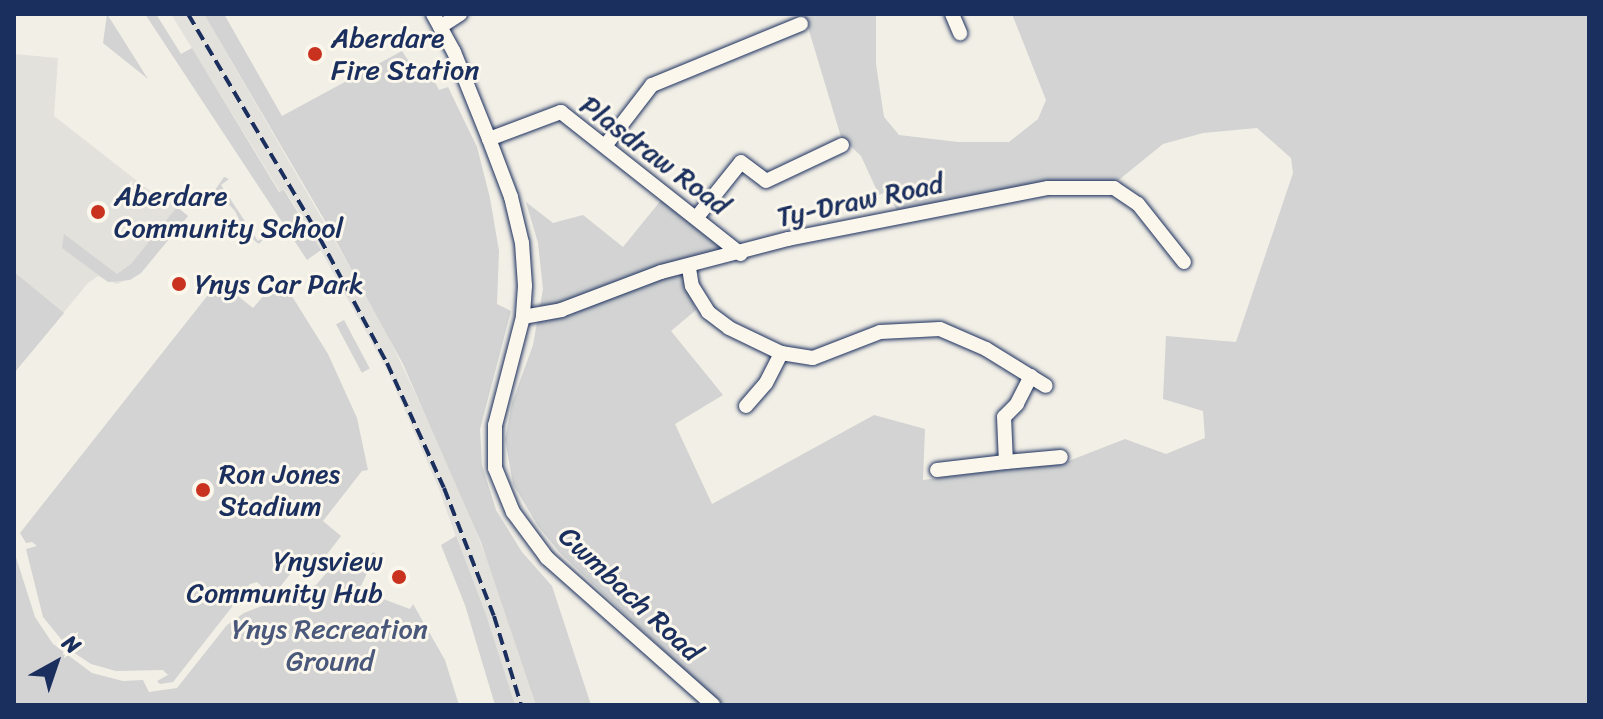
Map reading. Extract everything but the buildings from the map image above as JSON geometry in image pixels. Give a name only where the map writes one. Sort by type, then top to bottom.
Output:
[{"type":"street","points":[[436,20],[460,14]]},
{"type":"street","points":[[952,14],[960,33]]},
{"type":"street","name":"Cwmbach Road","points":[[436,20],[489,139],[511,197],[522,243],[525,286],[523,317],[495,425],[495,468],[513,512],[547,558],[713,705]]},
{"type":"street","points":[[605,146],[652,85],[801,24]]},
{"type":"street","name":"Plasdraw Road","points":[[489,139],[561,112],[741,254]]},
{"type":"street","points":[[697,217],[741,162],[766,181],[842,145]]},
{"type":"street","name":"Ty-Draw Road","points":[[523,317],[561,310],[661,272],[689,268],[788,239],[1048,188],[1114,188],[1138,204],[1184,262]]},
{"type":"street","points":[[689,268],[692,286],[708,312],[729,328],[781,353],[813,358],[880,332],[940,329],[972,341],[1046,386]]},
{"type":"street","points":[[746,406],[766,383],[781,353]]},
{"type":"street","points":[[1006,462],[1004,417],[1017,404],[1031,376]]},
{"type":"street","points":[[937,470],[1061,457]]},
{"type":"shaded area","points":[[171,14],[204,14],[381,321],[456,479],[503,601],[536,705],[515,705],[439,489],[388,372],[309,229],[285,190],[280,192]]},
{"type":"shaded area","name":"Aberdare Community School","points":[[14,54],[58,58],[54,116],[159,198],[162,195],[188,216],[141,273],[117,284],[98,276],[88,283],[14,373]]},
{"type":"green space","points":[[107,14],[148,79],[103,43]]},
{"type":"green space","points":[[145,14],[156,14],[181,54],[192,48],[279,192],[284,190],[321,250],[307,260]]},
{"type":"green space","points":[[204,14],[224,14],[282,116],[402,51],[419,77],[429,70],[439,90],[448,87],[477,147],[499,251],[497,304],[511,311],[480,429],[482,465],[496,510],[522,552],[552,586],[591,705],[536,705],[481,542],[403,364],[325,221]]},
{"type":"green space","points":[[804,14],[876,14],[876,64],[884,117],[899,135],[958,142],[1009,142],[1038,119],[1046,100],[1012,14],[1589,14],[1589,705],[722,705],[560,553],[538,526],[513,484],[505,439],[512,403],[533,345],[543,289],[538,243],[526,202],[553,223],[583,215],[623,247],[662,199],[726,251],[677,262],[696,310],[671,331],[723,395],[675,424],[712,504],[874,415],[925,429],[923,480],[1066,462],[1125,439],[1166,454],[1205,438],[1203,411],[1163,399],[1166,336],[1236,342],[1293,173],[1291,158],[1257,128],[1203,133],[1163,144],[1115,183],[897,211],[888,191],[879,195],[861,156],[841,137]]},
{"type":"green space","points":[[224,177],[229,179],[221,185],[258,241],[266,236],[259,244],[246,234],[235,211],[215,190]]},
{"type":"green space","points":[[177,207],[188,216],[141,273],[130,280],[108,282],[62,248],[64,234],[117,274],[131,264]]},
{"type":"green space","points":[[14,272],[64,313],[14,373]]},
{"type":"green space","name":"Ron Jones Stadium","points":[[280,277],[328,354],[357,418],[368,470],[362,471],[323,521],[341,536],[311,575],[297,565],[273,596],[257,582],[250,584],[173,682],[160,684],[157,681],[168,675],[163,670],[116,671],[91,664],[70,650],[43,617],[26,549],[37,546],[32,542],[26,543],[20,533],[219,281],[253,308]]},
{"type":"green space","points":[[344,320],[370,369],[362,373],[336,324]]},
{"type":"green space","points":[[456,536],[515,705],[495,705],[465,605],[441,545]]},
{"type":"green space","name":"Ynys Recreation Ground","points":[[346,550],[365,562],[373,552],[376,554],[359,590],[410,609],[413,604],[445,660],[459,705],[14,705],[14,551],[35,617],[53,644],[92,673],[123,681],[143,680],[149,692],[177,688],[227,625],[244,613],[316,585]]},
{"type":"railway","points":[[188,14],[311,222],[387,363],[444,488],[494,616],[521,705]]},
{"type":"place","name":"Aberdare Fire Station","points":[[315,54]]},
{"type":"place","name":"Aberdare Community School","points":[[98,212]]},
{"type":"place","name":"Ynys Car Park","points":[[179,284]]},
{"type":"place","name":"Ron Jones Stadium","points":[[203,490]]},
{"type":"place","name":"Ynysview Community Hub","points":[[399,577]]}]
